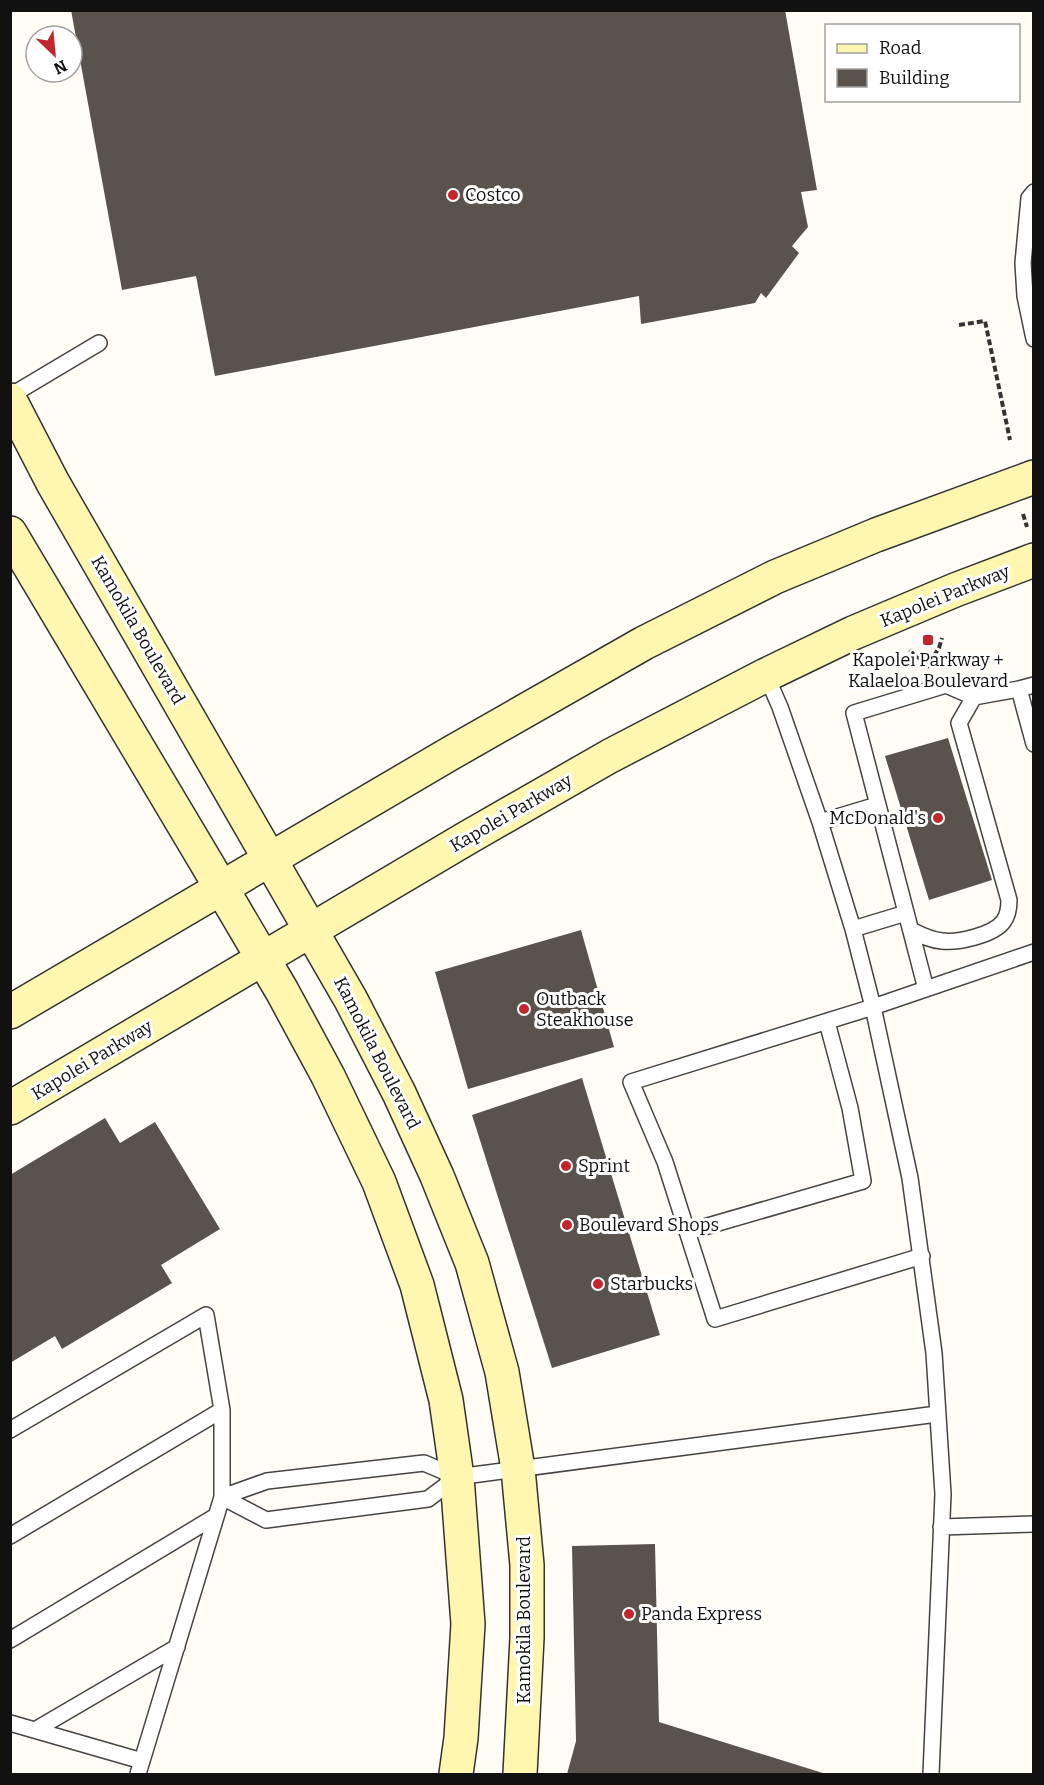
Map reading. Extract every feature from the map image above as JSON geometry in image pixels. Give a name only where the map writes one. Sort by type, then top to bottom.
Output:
[{"type":"main road","name":"Kamokila Boulevard","points":[[10,398],[53,483],[351,1000],[399,1093],[437,1176],[472,1263],[502,1372],[518,1469],[528,1565],[520,1774]]},
{"type":"main road","points":[[10,1012],[451,753],[644,643],[775,577],[876,535],[1034,477]]},
{"type":"main road","points":[[10,533],[263,959],[328,1076],[379,1182],[417,1285],[446,1400],[457,1477],[468,1624],[461,1738],[456,1774]]},
{"type":"main road","name":"Kapolei Parkway","points":[[10,1108],[610,756],[766,675],[853,633],[1034,560]]},
{"type":"lane","points":[[1034,192],[1029,198],[1023,263],[1025,296],[1034,339]]},
{"type":"lane","points":[[10,398],[99,343]]},
{"type":"lane","points":[[766,675],[780,707],[820,822],[853,929],[873,1007],[910,1178],[922,1256],[934,1353],[943,1494],[931,1774]]},
{"type":"lane","points":[[926,989],[854,713],[946,685],[974,698],[1026,687],[1034,744]]},
{"type":"lane","points":[[911,930],[941,941],[963,940],[994,929],[1002,924],[1008,913],[1008,900],[959,723],[974,698]]},
{"type":"lane","points":[[820,822],[877,805]]},
{"type":"lane","points":[[853,929],[906,913]]},
{"type":"lane","points":[[922,1256],[715,1319],[665,1162],[631,1082],[827,1022],[1034,952]]},
{"type":"lane","points":[[687,1232],[863,1181],[850,1108],[827,1022]]},
{"type":"lane","points":[[10,1430],[206,1315],[222,1410],[222,1497],[140,1768],[10,1723]]},
{"type":"lane","points":[[10,1536],[222,1410]]},
{"type":"lane","points":[[222,1497],[266,1520],[428,1499],[457,1477],[937,1414]]},
{"type":"lane","points":[[222,1497],[267,1481],[424,1462],[457,1477]]},
{"type":"lane","points":[[10,1640],[216,1516]]},
{"type":"lane","points":[[941,1527],[1034,1524]]},
{"type":"lane","points":[[35,1730],[177,1647]]},
{"type":"path","points":[[959,325],[985,321],[1010,441]]},
{"type":"path","points":[[1023,513],[1027,527]]},
{"type":"path","points":[[929,663],[939,648],[942,638]]},
{"type":"building","name":"Costco","points":[[71,10],[785,10],[817,190],[801,192],[808,227],[792,246],[799,253],[766,298],[761,293],[755,303],[641,324],[639,296],[215,376],[196,276],[122,290],[84,81],[84,24],[74,24]]},
{"type":"building","name":"McDonald's","points":[[948,738],[992,880],[929,900],[885,756]]},
{"type":"building","name":"Outback Steakhouse","points":[[581,930],[614,1047],[468,1089],[435,972]]},
{"type":"building","name":"Boulevard Shops","points":[[582,1078],[660,1335],[552,1368],[472,1115]]},
{"type":"building","points":[[105,1118],[120,1143],[155,1122],[220,1229],[161,1265],[172,1283],[62,1349],[55,1336],[10,1363],[10,1175]]},
{"type":"building","points":[[655,1544],[659,1722],[826,1774],[567,1774],[576,1741],[572,1546]]},
{"type":"place","name":"Costco","points":[[453,195]]},
{"type":"place","name":"Kapolei Parkway + Kalaeloa Boulevard","points":[[928,640]]},
{"type":"place","name":"McDonald's","points":[[938,818]]},
{"type":"place","name":"Outback Steakhouse","points":[[524,1009]]},
{"type":"place","name":"Sprint","points":[[566,1166]]},
{"type":"place","name":"Boulevard Shops","points":[[567,1225]]},
{"type":"place","name":"Starbucks","points":[[598,1284]]},
{"type":"place","name":"Panda Express","points":[[629,1614]]}]
